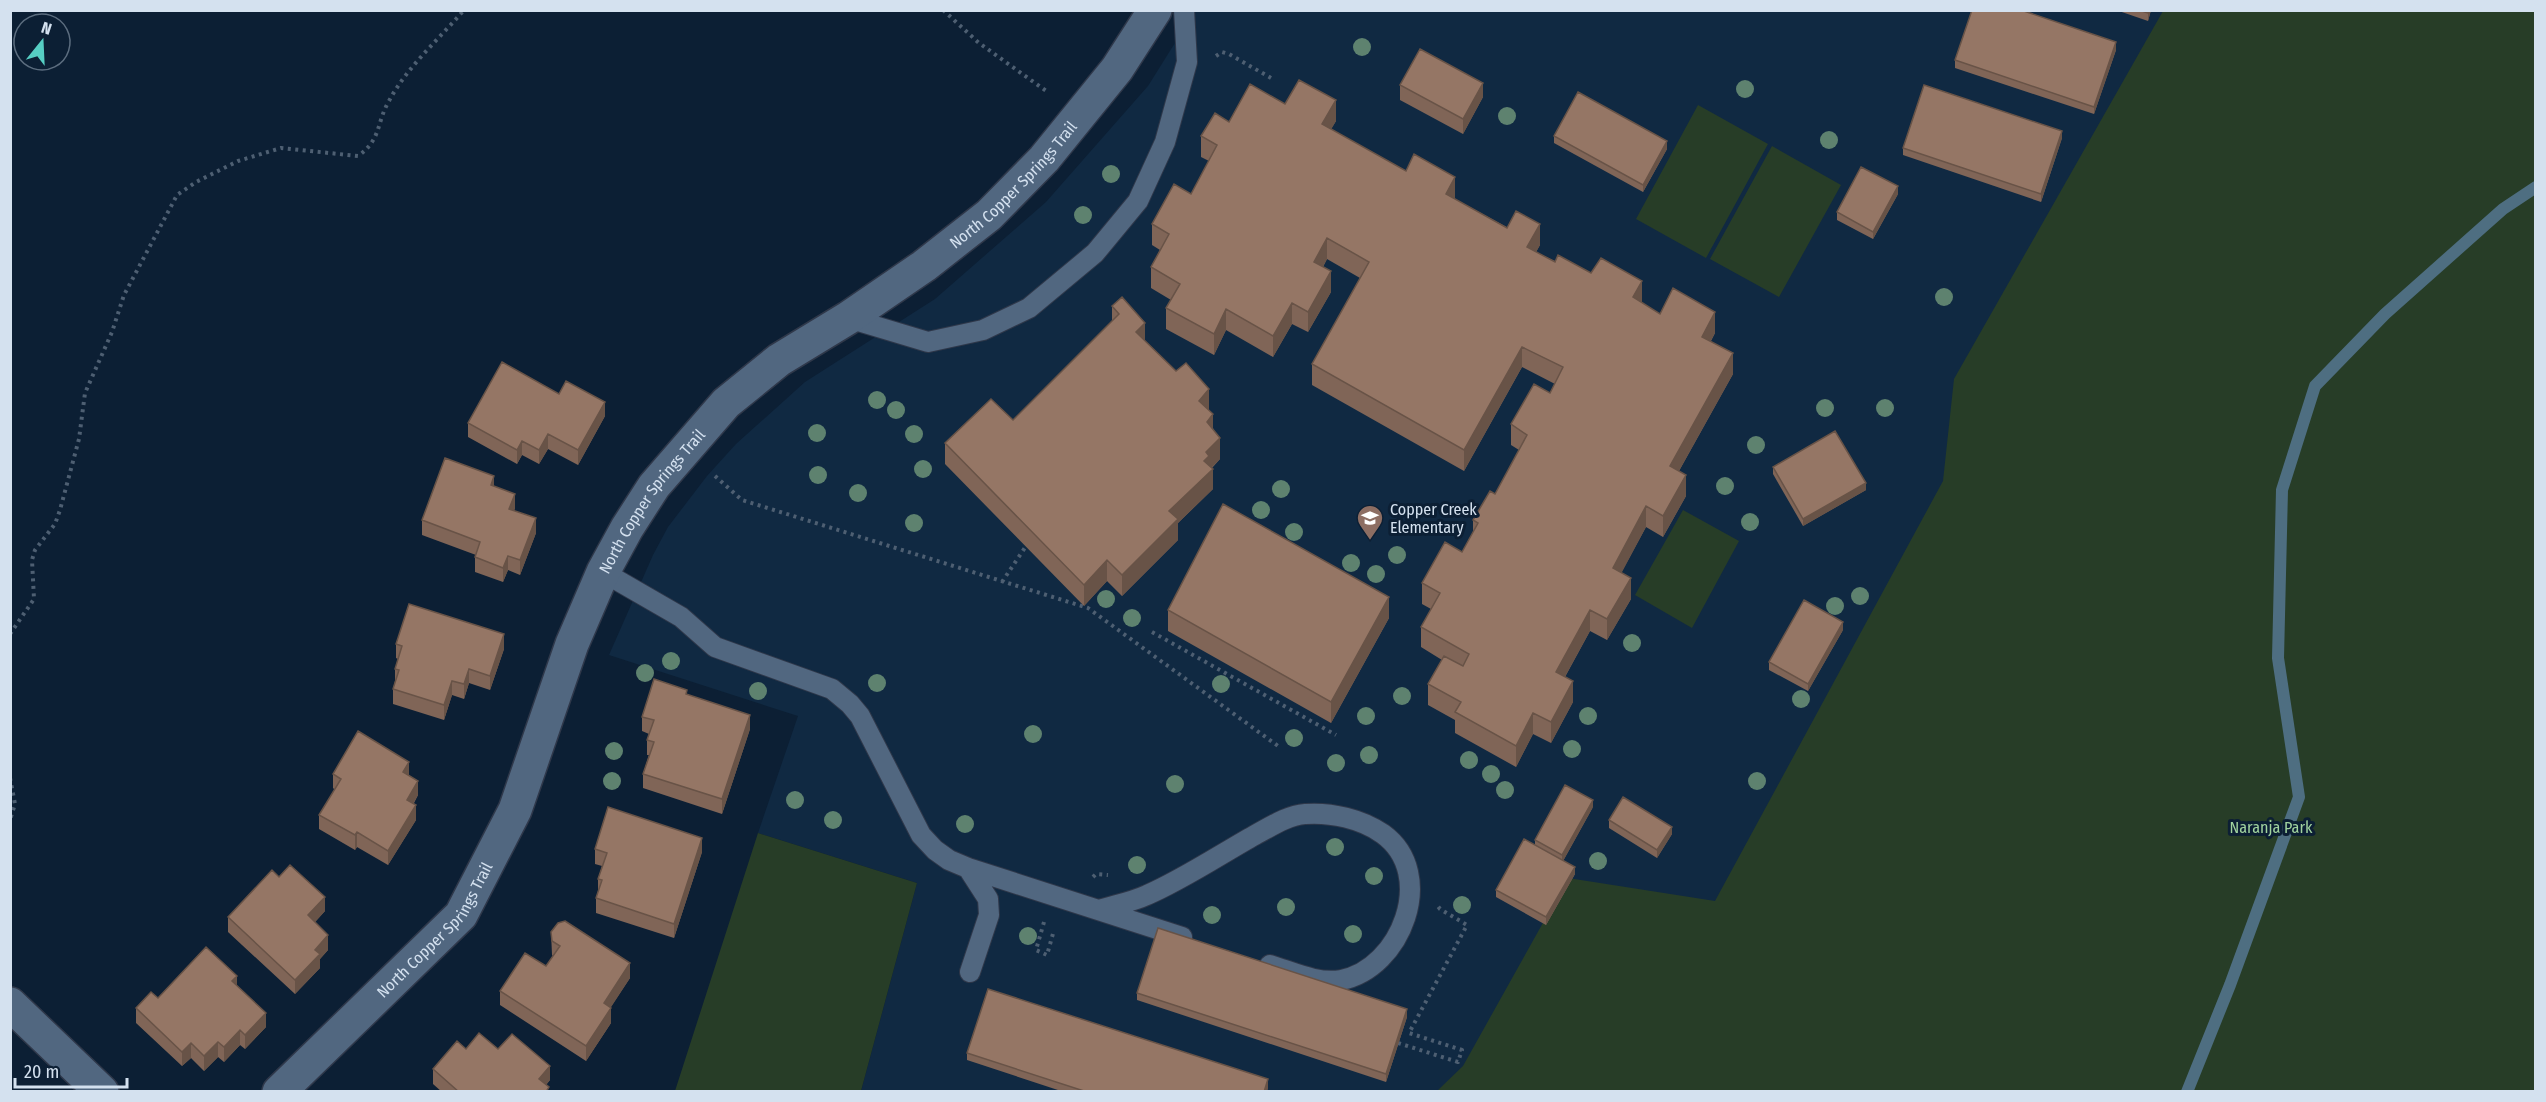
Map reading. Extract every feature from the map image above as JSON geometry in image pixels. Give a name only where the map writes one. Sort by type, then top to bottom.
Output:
[{"type":"street","name":"North Copper Springs Trail","points":[[279,1092],[461,915],[515,810],[572,644],[603,572],[627,528],[654,486],[726,403],[779,360],[848,318],[924,266],[989,215],[1044,159],[1117,69],[1155,10]]},
{"type":"street","points":[[10,1004],[102,1092]]},
{"type":"lane","points":[[848,318],[928,342],[983,330],[1029,308],[1095,253],[1138,201],[1165,142],[1187,62],[1184,10]]},
{"type":"lane","points":[[603,572],[681,617],[715,646],[832,689],[860,716],[921,835],[935,850],[949,860],[1199,942]]},
{"type":"lane","points":[[1100,910],[1147,895],[1278,822],[1303,813],[1331,815],[1363,822],[1385,835],[1402,855],[1412,887],[1407,916],[1388,952],[1368,971],[1341,980],[1321,981],[1254,960]]},
{"type":"lane","points":[[968,868],[988,899],[989,915],[970,972]]},
{"type":"path","points":[[10,634],[34,599],[32,560],[35,550],[55,524],[60,510],[79,439],[85,393],[112,332],[124,295],[177,195],[196,182],[238,161],[281,148],[358,156],[371,147],[388,102],[394,93],[464,10]]},
{"type":"path","points":[[943,10],[979,43],[1049,93]]},
{"type":"path","points":[[1213,63],[1216,55],[1222,52],[1271,78]]},
{"type":"path","points":[[715,476],[742,500],[1088,608],[1278,746]]},
{"type":"path","points":[[1002,582],[1026,546]]},
{"type":"path","points":[[1152,632],[1336,735]]},
{"type":"path","points":[[10,778],[15,804],[10,820]]},
{"type":"path","points":[[1398,1043],[1458,1062],[1462,1050],[1409,1033],[1467,926],[1440,909],[1437,904]]},
{"type":"path","points":[[1045,919],[1036,950],[1047,955],[1054,930]]},
{"type":"shaded area","name":"Copper Creek Elementary","points":[[1195,11],[2237,11],[1916,1091],[861,1091],[917,883],[758,833],[798,716],[609,655],[653,555],[668,527],[707,476],[736,444],[805,382],[935,299],[1046,202],[1148,86]]},
{"type":"green space","name":"Naranja Park","points":[[2163,11],[2535,11],[2535,1091],[1436,1092],[1463,1066],[1568,878],[1715,901],[1943,481],[1954,379]]},
{"type":"green space","points":[[1698,105],[1768,144],[1706,258],[1636,219]]},
{"type":"green space","points":[[1772,146],[1841,185],[1779,297],[1710,259]]},
{"type":"green space","points":[[1683,510],[1739,541],[1692,628],[1635,595]]},
{"type":"green space","points":[[758,833],[917,883],[861,1091],[675,1091]]},
{"type":"building","points":[[1972,10],[2021,10],[2116,42],[2094,107],[1955,60]]},
{"type":"building","points":[[1420,49],[1483,83],[1463,119],[1400,85]]},
{"type":"building","points":[[1299,80],[1336,100],[1322,124],[1406,171],[1414,154],[1455,177],[1446,194],[1507,228],[1516,211],[1540,224],[1527,247],[1555,262],[1558,255],[1591,273],[1601,258],[1642,281],[1633,297],[1660,314],[1673,288],[1715,312],[1702,337],[1733,353],[1670,466],[1686,475],[1663,516],[1646,506],[1613,568],[1631,578],[1607,619],[1590,610],[1556,672],[1573,681],[1551,722],[1533,713],[1516,746],[1455,712],[1461,702],[1428,684],[1444,656],[1463,666],[1469,654],[1421,627],[1440,593],[1422,583],[1445,542],[1462,552],[1478,523],[1473,520],[1490,491],[1495,494],[1527,435],[1511,424],[1534,384],[1550,393],[1563,367],[1522,347],[1464,450],[1312,364],[1369,262],[1327,238],[1314,262],[1331,271],[1308,312],[1292,303],[1273,336],[1226,309],[1214,334],[1166,308],[1180,284],[1151,267],[1169,234],[1152,224],[1174,184],[1191,194],[1217,145],[1201,136],[1215,113],[1229,122],[1250,84],[1285,104]]},
{"type":"building","points":[[1924,85],[2062,131],[2041,194],[1903,148]]},
{"type":"building","points":[[1578,92],[1667,141],[1643,185],[1554,136]]},
{"type":"building","points":[[1861,167],[1898,186],[1873,232],[1837,212]]},
{"type":"building","points":[[1122,297],[1145,323],[1136,332],[1176,371],[1186,363],[1209,389],[1199,401],[1213,414],[1207,422],[1220,438],[1206,452],[1209,456],[1204,461],[1213,469],[1169,511],[1178,519],[1122,575],[1107,560],[1084,585],[945,443],[991,399],[1013,420],[1119,314],[1112,306]]},
{"type":"building","points":[[502,362],[559,394],[566,381],[605,402],[578,450],[548,434],[539,450],[522,441],[517,450],[468,423]]},
{"type":"building","points":[[1835,431],[1866,483],[1803,519],[1773,467]]},
{"type":"building","points":[[445,458],[494,476],[491,485],[515,494],[509,509],[536,518],[520,560],[508,556],[503,568],[475,557],[480,542],[422,520]]},
{"type":"building","points":[[1223,504],[1389,597],[1331,702],[1168,610]]},
{"type":"building","points":[[1804,600],[1843,622],[1808,684],[1769,662]]},
{"type":"building","points":[[409,604],[504,634],[490,676],[469,669],[464,684],[452,681],[444,705],[393,689],[399,670],[395,669],[402,646],[396,644]]},
{"type":"building","points":[[654,679],[687,690],[686,694],[750,715],[722,799],[643,774],[654,742],[647,740],[654,720],[642,717]]},
{"type":"building","points":[[358,731],[409,762],[403,772],[418,781],[407,800],[416,805],[388,851],[357,832],[355,835],[319,815],[341,779],[333,774]]},
{"type":"building","points":[[1565,785],[1593,800],[1562,855],[1535,840]]},
{"type":"building","points":[[1623,797],[1672,827],[1657,850],[1609,820]]},
{"type":"building","points":[[608,807],[702,838],[674,924],[596,898],[602,880],[598,879],[607,853],[595,849]]},
{"type":"building","points":[[1524,839],[1575,867],[1546,917],[1496,890]]},
{"type":"building","points":[[290,865],[325,897],[308,915],[328,935],[315,950],[320,954],[295,980],[228,917],[272,870],[279,877]]},
{"type":"building","points":[[565,921],[630,963],[604,1003],[611,1008],[586,1046],[500,991],[525,953],[546,966],[560,946],[552,941],[551,932],[558,923]]},
{"type":"building","points":[[1158,928],[1407,1009],[1386,1074],[1137,993]]},
{"type":"building","points":[[206,947],[237,976],[232,981],[266,1013],[245,1035],[240,1030],[224,1047],[218,1042],[204,1056],[191,1043],[182,1052],[136,1008],[151,992],[158,998]]},
{"type":"building","points":[[988,989],[1268,1079],[1264,1092],[1087,1092],[967,1053]]},
{"type":"building","points":[[479,1033],[498,1049],[512,1034],[550,1066],[539,1079],[549,1087],[546,1092],[459,1092],[433,1069],[457,1041],[466,1049]]},
{"type":"waterway","points":[[2187,1092],[2230,985],[2299,797],[2278,658],[2282,490],[2315,386],[2385,314],[2503,209],[2536,187]]},
{"type":"place","name":"Copper Creek Elementary","points":[[1370,541]]}]
